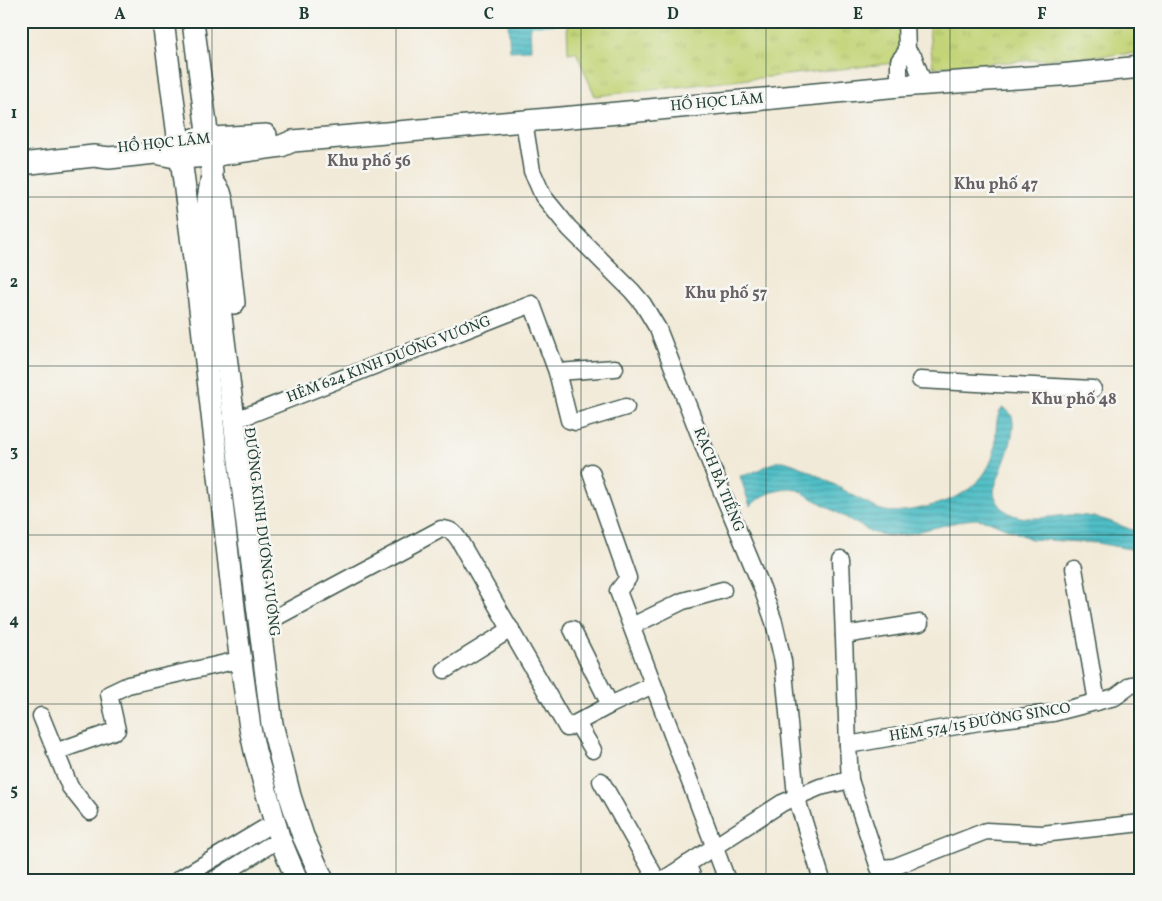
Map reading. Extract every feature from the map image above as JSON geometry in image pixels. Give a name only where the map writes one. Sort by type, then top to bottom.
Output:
[{"type":"main road","points":[[163,21],[184,185],[178,199],[176,216],[235,660],[243,755],[265,837],[282,880]]},
{"type":"main road","name":"ĐƯỜNG KINH DƯƠNG VƯƠNG","points":[[193,21],[212,180],[207,203],[233,355],[269,653],[297,790],[311,831],[333,880]]},
{"type":"main road","name":"HỒ HỌC LÃM","points":[[21,164],[94,156],[108,150],[154,146],[179,148],[209,147],[282,134],[293,141],[899,86],[1141,68]]},
{"type":"main road","name":"ĐƯỜNG KINH DƯƠNG VƯƠNG","points":[[240,418],[255,500],[271,620],[269,653],[272,724],[284,773],[303,836],[323,880]]},
{"type":"main road","points":[[235,660],[269,653]]},
{"type":"main road","points":[[235,660],[255,751],[279,837],[297,880]]},
{"type":"street","points":[[899,86],[899,62],[907,50],[906,21]]},
{"type":"street","points":[[907,50],[914,58],[924,85]]},
{"type":"street","name":"RẠCH BÀ TIẾNG","points":[[521,121],[532,170],[543,196],[569,228],[632,291],[651,317],[664,342],[711,466],[762,588],[774,622],[783,661],[793,798],[815,880]]},
{"type":"street","name":"HẺM 624 KINH DƯƠNG VƯƠNG","points":[[240,418],[532,304],[557,372]]},
{"type":"street","points":[[615,368],[557,372],[570,422],[576,422],[626,407]]},
{"type":"street","points":[[920,380],[1093,389]]},
{"type":"street","points":[[591,472],[628,578],[618,591],[727,880]]},
{"type":"street","points":[[271,620],[441,529],[448,529],[454,532],[511,629],[572,726],[593,750]]},
{"type":"street","points":[[841,559],[850,780],[878,868],[889,874],[986,831],[1042,834],[1141,823]]},
{"type":"street","points":[[1074,568],[1097,702]]},
{"type":"street","points":[[632,626],[683,601],[723,590]]},
{"type":"street","points":[[844,635],[920,622]]},
{"type":"street","points":[[445,670],[511,629]]},
{"type":"street","points":[[572,630],[610,705]]},
{"type":"street","points":[[55,752],[117,730],[110,694],[128,685],[235,660]]},
{"type":"street","name":"HẺM 574/15 ĐƯỜNG SINCO","points":[[848,745],[985,721],[1053,713],[1115,697],[1131,685],[1141,684]]},
{"type":"street","points":[[572,726],[610,705],[653,685]]},
{"type":"street","points":[[41,716],[70,788],[90,812]]},
{"type":"street","points":[[663,880],[769,811],[793,798],[820,787],[850,780]]},
{"type":"street","points":[[601,781],[657,880]]},
{"type":"street","name":"RẠCH BÀ TIẾNG","points":[[793,798],[822,880]]},
{"type":"street","points":[[178,880],[265,837]]},
{"type":"street","points":[[214,880],[265,837]]},
{"type":"street","points":[[687,864],[694,880]]},
{"type":"green space","points":[[567,21],[903,21],[904,51],[895,63],[595,96],[576,52],[568,53]]},
{"type":"green space","points":[[928,21],[1141,21],[1141,53],[933,67]]},
{"type":"water","points":[[508,21],[530,21],[531,50],[510,51]]},
{"type":"water","points":[[1002,408],[1010,413],[1013,421],[1010,444],[994,491],[997,501],[1004,509],[1021,517],[1041,518],[1074,515],[1106,520],[1141,533],[1141,551],[1097,543],[1031,539],[989,521],[976,519],[905,535],[891,536],[873,533],[798,490],[791,489],[772,492],[750,506],[740,476],[775,462],[788,462],[813,473],[878,509],[898,512],[930,506],[964,492],[982,476],[989,466],[994,453],[998,418]]},
{"type":"waterway","points":[[525,24],[625,21]]},
{"type":"district","name":"Khu phố 56","points":[[369,162]]},
{"type":"district","name":"Khu phố 47","points":[[996,185]]},
{"type":"district","name":"Khu phố 57","points":[[726,294]]},
{"type":"district","name":"Khu phố 48","points":[[1074,400]]}]
